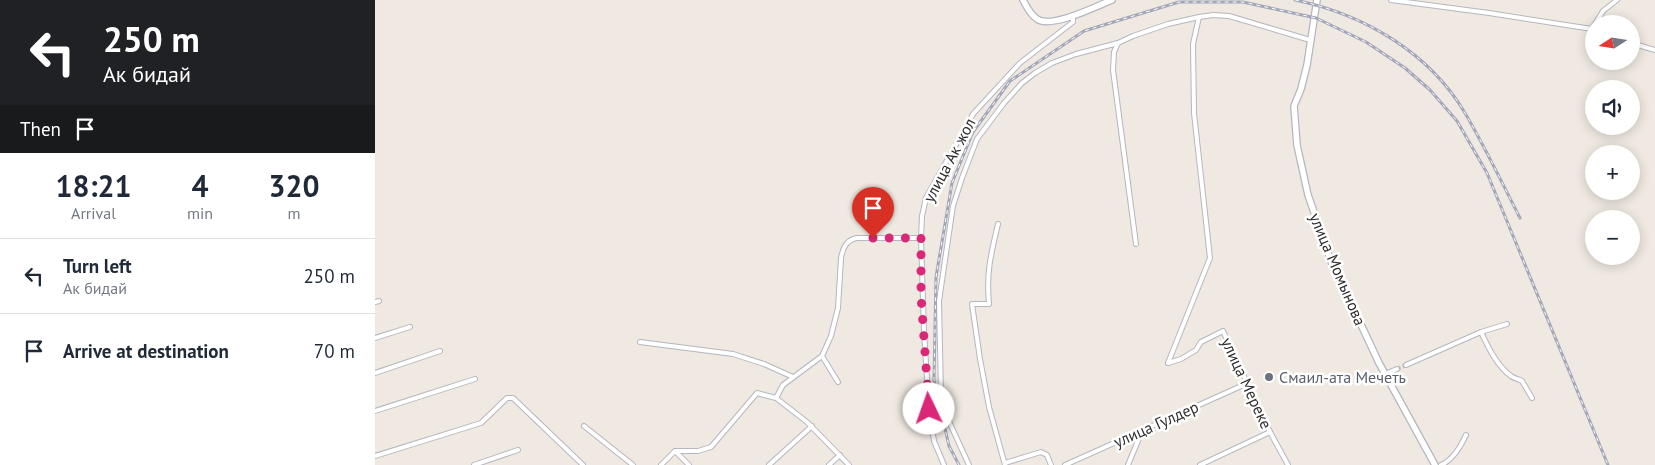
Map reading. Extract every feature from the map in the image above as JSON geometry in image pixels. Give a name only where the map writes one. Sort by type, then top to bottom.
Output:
[{"type":"main road","points":[[1023,0],[1038,20],[1047,22],[1073,15],[1112,0]]},
{"type":"main road","name":"улица Момынова","points":[[1317,0],[1307,65],[1301,89],[1294,106],[1297,145],[1308,196],[1332,264],[1385,374],[1435,465]]},
{"type":"street","points":[[1391,0],[1585,26]]},
{"type":"street","points":[[1600,15],[1617,0]]},
{"type":"street","name":"улица Ак жол","points":[[944,465],[934,441],[929,409],[921,296],[922,216],[926,198],[973,114],[1020,63],[1073,22],[1073,15]]},
{"type":"street","points":[[969,465],[947,417],[941,393],[939,301],[953,206],[962,178],[977,139],[1004,103],[1035,72],[1051,63],[1076,54],[1118,44],[1133,36],[1159,27],[1199,17],[1213,15],[1229,16],[1310,40]]},
{"type":"street","name":"улица Мереке","points":[[1199,17],[1193,44],[1194,113],[1210,258],[1168,363],[1181,359],[1196,350],[1201,342],[1223,331],[1270,432],[1288,465]]},
{"type":"street","points":[[1118,44],[1114,52],[1113,70],[1136,244]]},
{"type":"street","points":[[1640,46],[1655,50]]},
{"type":"street","points":[[998,224],[988,265],[989,304],[972,304],[989,407],[1005,464],[1041,452],[1047,455],[1051,465]]},
{"type":"street","points":[[776,398],[783,385],[822,356],[831,336],[838,308],[842,250],[850,239],[921,238]]},
{"type":"street","points":[[1406,365],[1481,332],[1507,324]]},
{"type":"street","points":[[375,338],[410,327]]},
{"type":"street","points":[[1481,332],[1495,358],[1508,374],[1522,381],[1532,398]]},
{"type":"street","points":[[640,342],[733,354],[793,377]]},
{"type":"street","points":[[375,373],[439,351]]},
{"type":"street","points":[[822,356],[838,382]]},
{"type":"street","points":[[1385,374],[1397,369]]},
{"type":"street","points":[[375,411],[475,379]]},
{"type":"street","name":"улица Гулдер","points":[[1065,465],[1248,383]]},
{"type":"street","points":[[661,465],[675,451],[698,451],[711,447],[755,394],[761,393],[776,398],[812,426],[849,465]]},
{"type":"street","points":[[375,456],[481,423],[507,398],[513,398],[583,465]]},
{"type":"street","points":[[584,426],[633,465]]},
{"type":"street","points":[[769,465],[812,426]]},
{"type":"street","points":[[1128,465],[1142,431]]},
{"type":"street","points":[[1200,465],[1270,432]]},
{"type":"street","points":[[1441,465],[1450,460],[1465,435]]},
{"type":"street","points":[[474,465],[518,450]]},
{"type":"street","points":[[675,451],[689,465]]},
{"type":"street","points":[[829,465],[840,455]]},
{"type":"tunnel","points":[[1397,369],[1406,365]]},
{"type":"railway","points":[[1295,0],[1320,6],[1369,26],[1413,54],[1433,72],[1450,91],[1465,113],[1520,218]]},
{"type":"railway","points":[[959,465],[949,446],[934,380],[936,277],[952,183],[973,132],[1010,81],[1084,31],[1179,2],[1243,2],[1316,18],[1366,42],[1405,68],[1430,90],[1457,121],[1487,173],[1608,465]]},
{"type":"place","name":"Смаил-ата Мечеть","points":[[1269,377]]},
{"type":"route","points":[[873,238],[921,238],[921,296],[929,409]]}]
